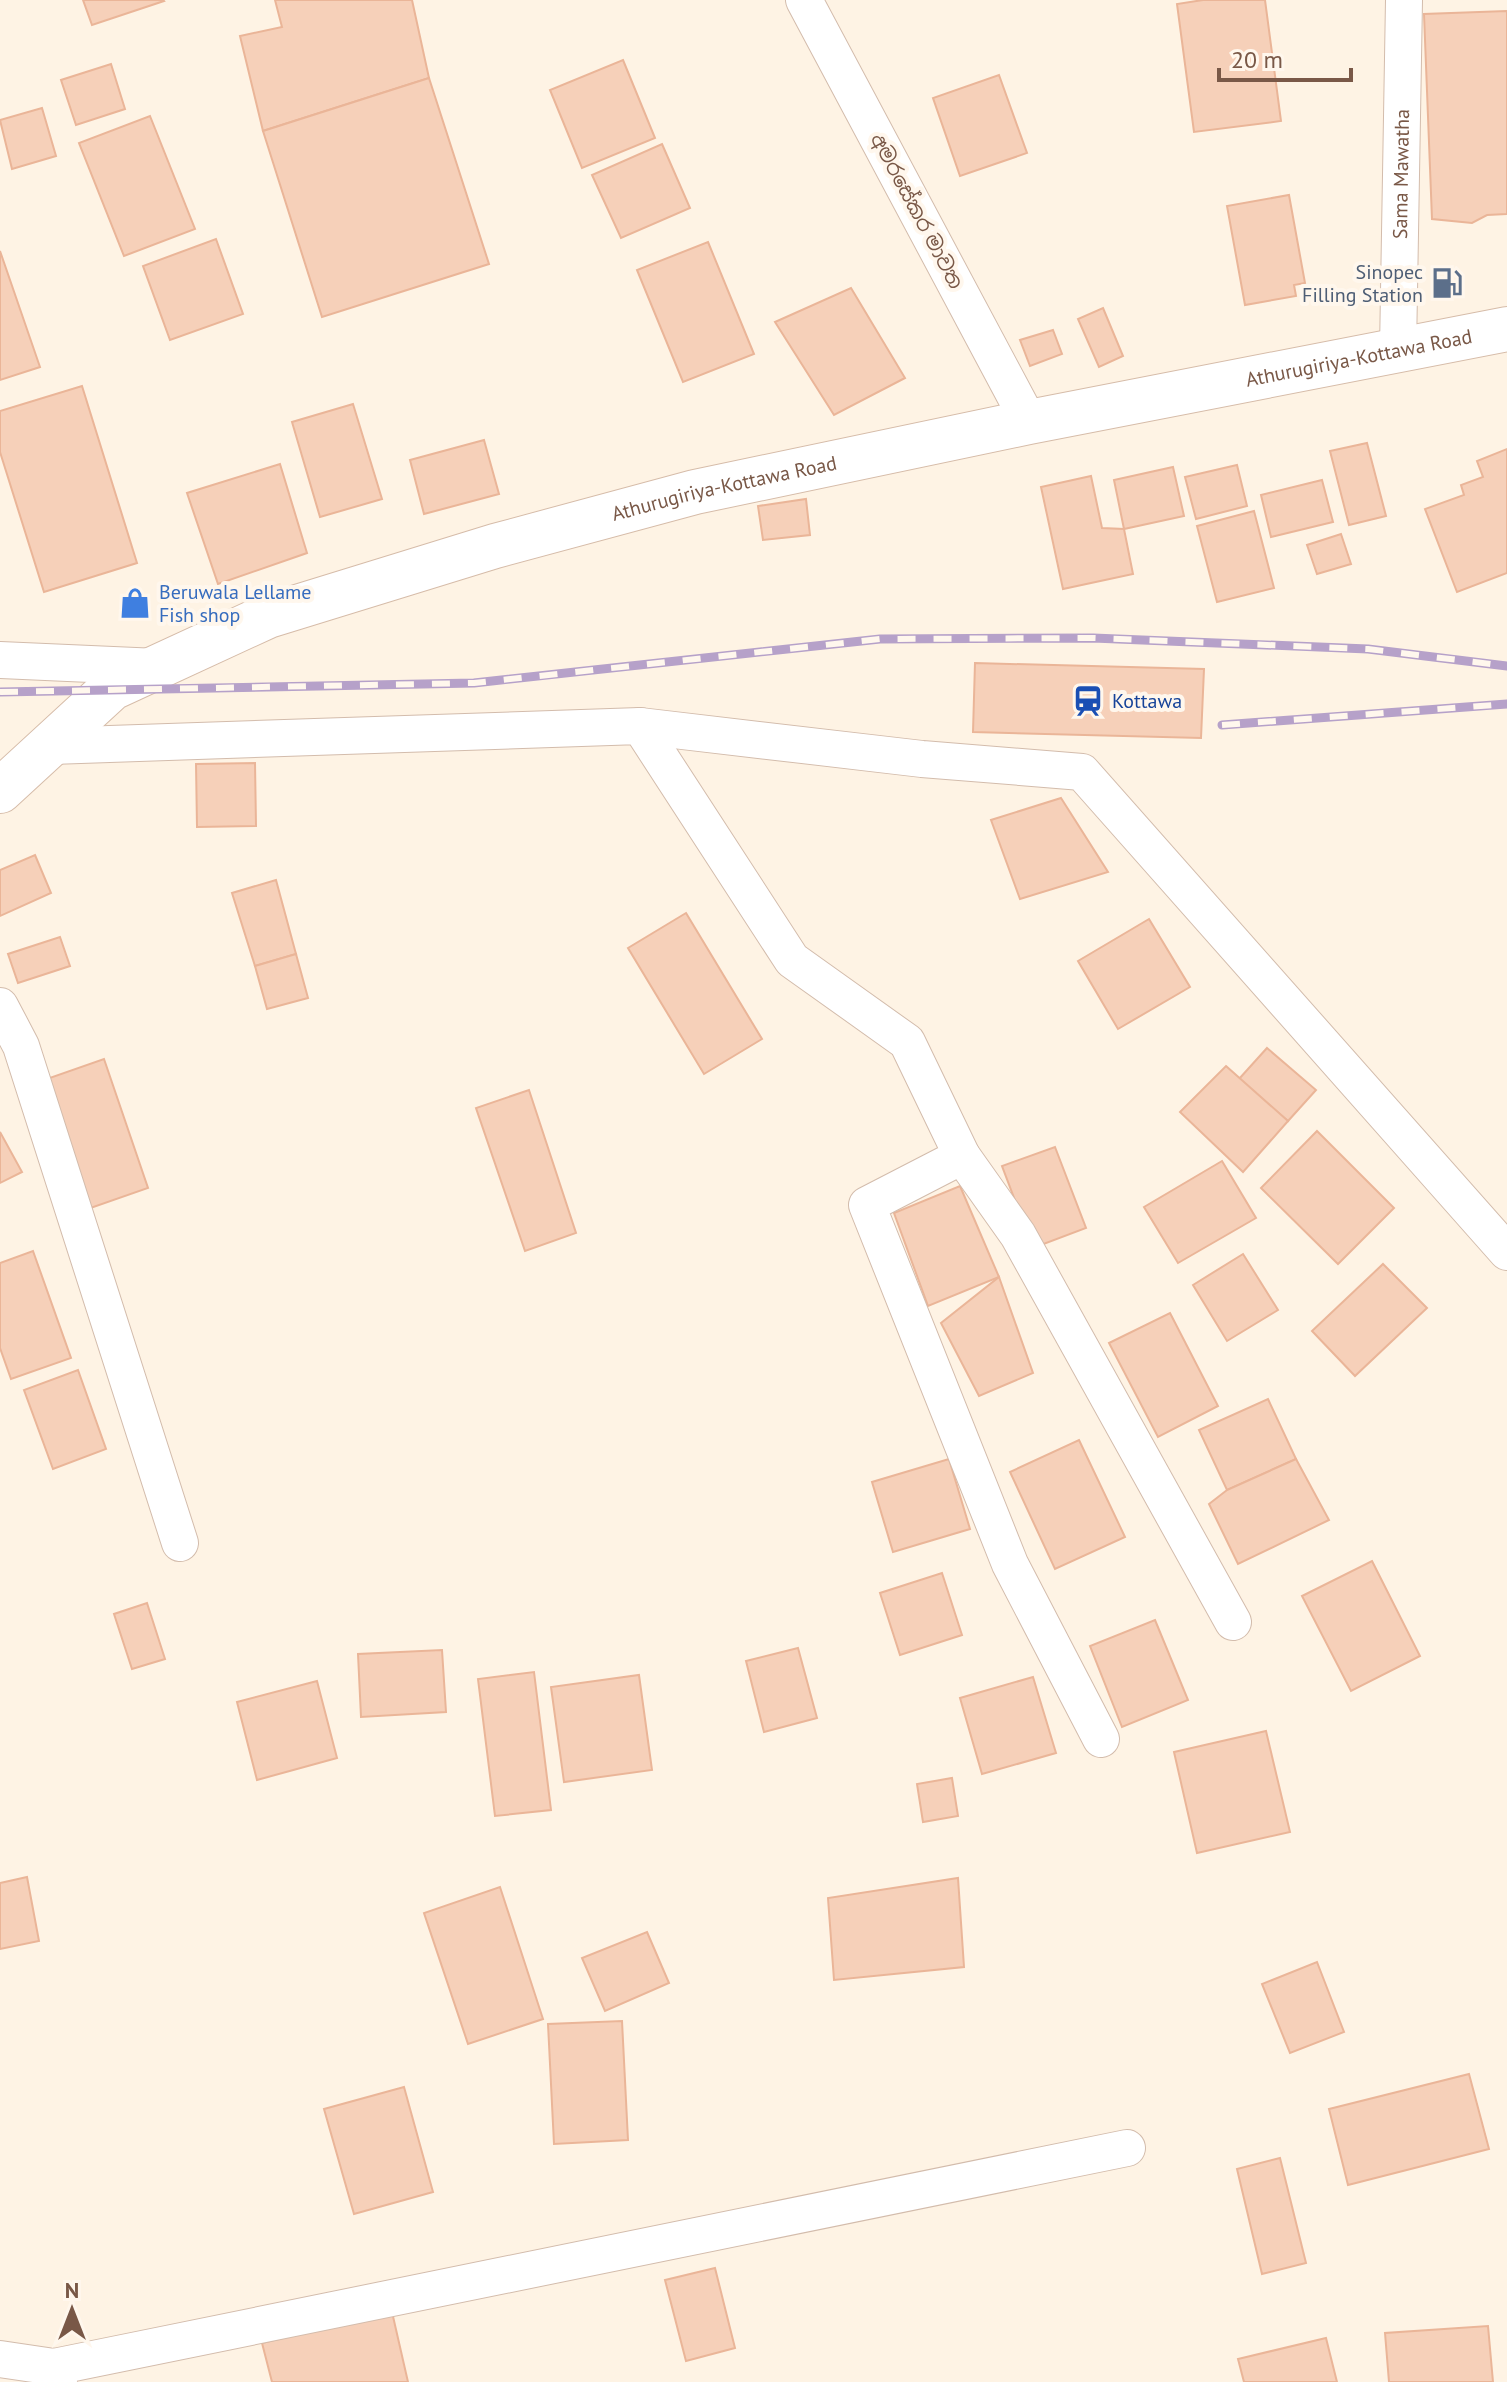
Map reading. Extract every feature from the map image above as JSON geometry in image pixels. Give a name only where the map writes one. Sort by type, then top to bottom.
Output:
[{"type":"main road","name":"Athurugiriya-Kottawa Road","points":[[0,791],[112,688],[268,616],[495,546],[695,492],[1029,422],[1507,329]]},
{"type":"street","name":"අමරසේකර මාවත","points":[[804,0],[1029,422]]},
{"type":"street","name":"Sama Mawatha","points":[[1398,350],[1404,0]]},
{"type":"street","points":[[0,660],[160,667]]},
{"type":"street","points":[[51,746],[640,726],[922,759],[1082,772],[1507,1252]]},
{"type":"street","points":[[640,726],[792,960],[907,1042],[962,1156],[1018,1235],[1233,1622]]},
{"type":"street","points":[[0,1006],[21,1046],[180,1543]]},
{"type":"street","points":[[962,1156],[867,1205],[1010,1564],[1101,1739]]},
{"type":"street","points":[[0,2359],[56,2375],[1127,2148]]},
{"type":"building","points":[[83,0],[163,0],[164,1],[92,25]]},
{"type":"building","points":[[275,0],[412,0],[429,78],[263,131],[240,36],[282,27]]},
{"type":"building","points":[[1203,0],[1265,0],[1281,121],[1194,132],[1177,4]]},
{"type":"building","points":[[1507,11],[1507,214],[1487,215],[1472,223],[1432,219],[1424,14]]},
{"type":"building","points":[[623,60],[655,138],[582,168],[550,90]]},
{"type":"building","points":[[111,64],[125,109],[76,125],[61,80]]},
{"type":"building","points":[[999,75],[1027,153],[960,176],[933,98]]},
{"type":"building","points":[[429,78],[489,264],[322,317],[263,131]]},
{"type":"building","points":[[42,108],[56,156],[12,169],[0,120]]},
{"type":"building","points":[[150,116],[195,229],[124,256],[79,143]]},
{"type":"building","points":[[662,144],[690,208],[621,238],[592,175]]},
{"type":"building","points":[[1289,195],[1305,283],[1294,285],[1296,296],[1245,305],[1227,206]]},
{"type":"building","points":[[216,239],[243,314],[170,340],[143,266]]},
{"type":"building","points":[[708,242],[754,354],[683,382],[637,270]]},
{"type":"building","points":[[0,251],[40,367],[0,380]]},
{"type":"building","points":[[851,288],[905,378],[834,415],[775,322]]},
{"type":"building","points":[[1103,308],[1123,356],[1099,367],[1078,319]]},
{"type":"building","points":[[1053,330],[1062,354],[1030,366],[1020,340]]},
{"type":"building","points":[[82,386],[137,563],[44,592],[0,452],[0,411]]},
{"type":"building","points":[[353,404],[382,499],[320,517],[292,422]]},
{"type":"building","points":[[484,440],[499,494],[424,514],[410,460]]},
{"type":"building","points":[[1367,443],[1386,516],[1349,525],[1330,451]]},
{"type":"building","points":[[1507,449],[1507,573],[1457,592],[1425,509],[1464,495],[1461,485],[1483,477],[1477,461]]},
{"type":"building","points":[[280,464],[307,553],[218,584],[187,493]]},
{"type":"building","points":[[1237,465],[1247,506],[1196,519],[1185,477]]},
{"type":"building","points":[[1173,467],[1184,516],[1124,529],[1114,480]]},
{"type":"building","points":[[1091,476],[1102,528],[1124,529],[1133,574],[1063,589],[1041,487]]},
{"type":"building","points":[[1322,480],[1333,522],[1271,537],[1261,495]]},
{"type":"building","points":[[806,499],[810,535],[763,540],[758,506]]},
{"type":"building","points":[[1254,511],[1274,588],[1217,602],[1197,526]]},
{"type":"building","points":[[1341,534],[1351,564],[1317,574],[1307,545]]},
{"type":"building","name":"Kottawa","points":[[975,663],[1204,669],[1201,738],[973,732]]},
{"type":"building","points":[[255,763],[256,826],[197,827],[196,764]]},
{"type":"building","points":[[1061,798],[1108,872],[1020,899],[991,820]]},
{"type":"building","points":[[35,855],[51,893],[0,916],[0,870]]},
{"type":"building","points":[[276,880],[296,954],[255,966],[232,893]]},
{"type":"building","points":[[686,913],[762,1039],[704,1074],[628,948]]},
{"type":"building","points":[[1149,919],[1190,987],[1118,1029],[1078,961]]},
{"type":"building","points":[[60,937],[70,966],[18,983],[8,954]]},
{"type":"building","points":[[296,954],[308,998],[267,1009],[255,966]]},
{"type":"building","points":[[1267,1048],[1316,1090],[1288,1121],[1239,1079]]},
{"type":"building","points":[[104,1059],[148,1188],[82,1211],[38,1082]]},
{"type":"building","points":[[1226,1066],[1288,1121],[1243,1172],[1180,1112]]},
{"type":"building","points":[[529,1090],[576,1233],[525,1251],[476,1108]]},
{"type":"building","points":[[1317,1131],[1394,1208],[1338,1264],[1261,1188]]},
{"type":"building","points":[[0,1132],[22,1172],[0,1183]]},
{"type":"building","points":[[1055,1147],[1086,1228],[1033,1248],[1002,1166]]},
{"type":"building","points":[[1222,1161],[1256,1218],[1178,1263],[1144,1207]]},
{"type":"building","points":[[960,1186],[999,1277],[928,1306],[894,1213]]},
{"type":"building","points":[[33,1251],[71,1358],[11,1379],[0,1348],[0,1263]]},
{"type":"building","points":[[1243,1254],[1278,1310],[1227,1341],[1193,1285]]},
{"type":"building","points":[[1383,1264],[1427,1308],[1355,1376],[1312,1331]]},
{"type":"building","points":[[999,1277],[1033,1373],[979,1396],[941,1323]]},
{"type":"building","points":[[1170,1313],[1218,1406],[1158,1437],[1109,1343]]},
{"type":"building","points":[[78,1370],[106,1449],[53,1469],[24,1390]]},
{"type":"building","points":[[1268,1399],[1296,1459],[1227,1490],[1199,1430]]},
{"type":"building","points":[[1079,1440],[1125,1537],[1055,1569],[1010,1472]]},
{"type":"building","points":[[949,1459],[970,1529],[893,1552],[872,1482]]},
{"type":"building","points":[[1296,1459],[1329,1520],[1238,1564],[1209,1504],[1227,1490]]},
{"type":"building","points":[[1372,1561],[1420,1656],[1351,1691],[1302,1596]]},
{"type":"building","points":[[942,1573],[962,1635],[900,1655],[880,1593]]},
{"type":"building","points":[[147,1603],[165,1659],[132,1669],[114,1614]]},
{"type":"building","points":[[1155,1620],[1188,1700],[1122,1727],[1090,1646]]},
{"type":"building","points":[[798,1648],[817,1718],[764,1732],[746,1661]]},
{"type":"building","points":[[442,1650],[446,1712],[361,1717],[358,1654]]},
{"type":"building","points":[[534,1672],[551,1810],[495,1816],[478,1679]]},
{"type":"building","points":[[639,1675],[652,1770],[564,1782],[551,1687]]},
{"type":"building","points":[[1033,1677],[1056,1753],[982,1774],[960,1698]]},
{"type":"building","points":[[317,1681],[337,1758],[257,1780],[237,1702]]},
{"type":"building","points":[[1266,1731],[1290,1832],[1197,1853],[1174,1752]]},
{"type":"building","points":[[952,1778],[958,1816],[923,1822],[917,1784]]},
{"type":"building","points":[[27,1877],[39,1941],[0,1949],[0,1883]]},
{"type":"building","points":[[958,1878],[964,1967],[834,1980],[828,1898]]},
{"type":"building","points":[[500,1887],[543,2019],[468,2044],[424,1913]]},
{"type":"building","points":[[647,1932],[669,1983],[605,2011],[582,1958]]},
{"type":"building","points":[[1317,1962],[1344,2032],[1290,2053],[1262,1984]]},
{"type":"building","points":[[622,2021],[628,2140],[554,2144],[548,2024]]},
{"type":"building","points":[[1469,2074],[1489,2149],[1348,2185],[1329,2109]]},
{"type":"building","points":[[404,2087],[433,2192],[354,2214],[324,2109]]},
{"type":"building","points":[[1280,2158],[1306,2263],[1262,2274],[1237,2169]]},
{"type":"building","points":[[715,2268],[735,2348],[686,2361],[665,2280]]},
{"type":"building","points":[[392,2312],[408,2382],[272,2382],[262,2343]]},
{"type":"building","points":[[1488,2326],[1493,2382],[1389,2382],[1385,2333]]},
{"type":"building","points":[[1326,2338],[1337,2382],[1244,2382],[1238,2359]]},
{"type":"railway","points":[[0,692],[474,683],[880,639],[1093,638],[1368,649],[1507,666]]},
{"type":"railway","points":[[1222,725],[1507,704]]},
{"type":"place","name":"Sinopec Filling Station","points":[[1447,283]]},
{"type":"place","name":"Beruwala Lellame Fish shop","points":[[135,603]]},
{"type":"place","name":"Kottawa","points":[[1088,701]]}]
